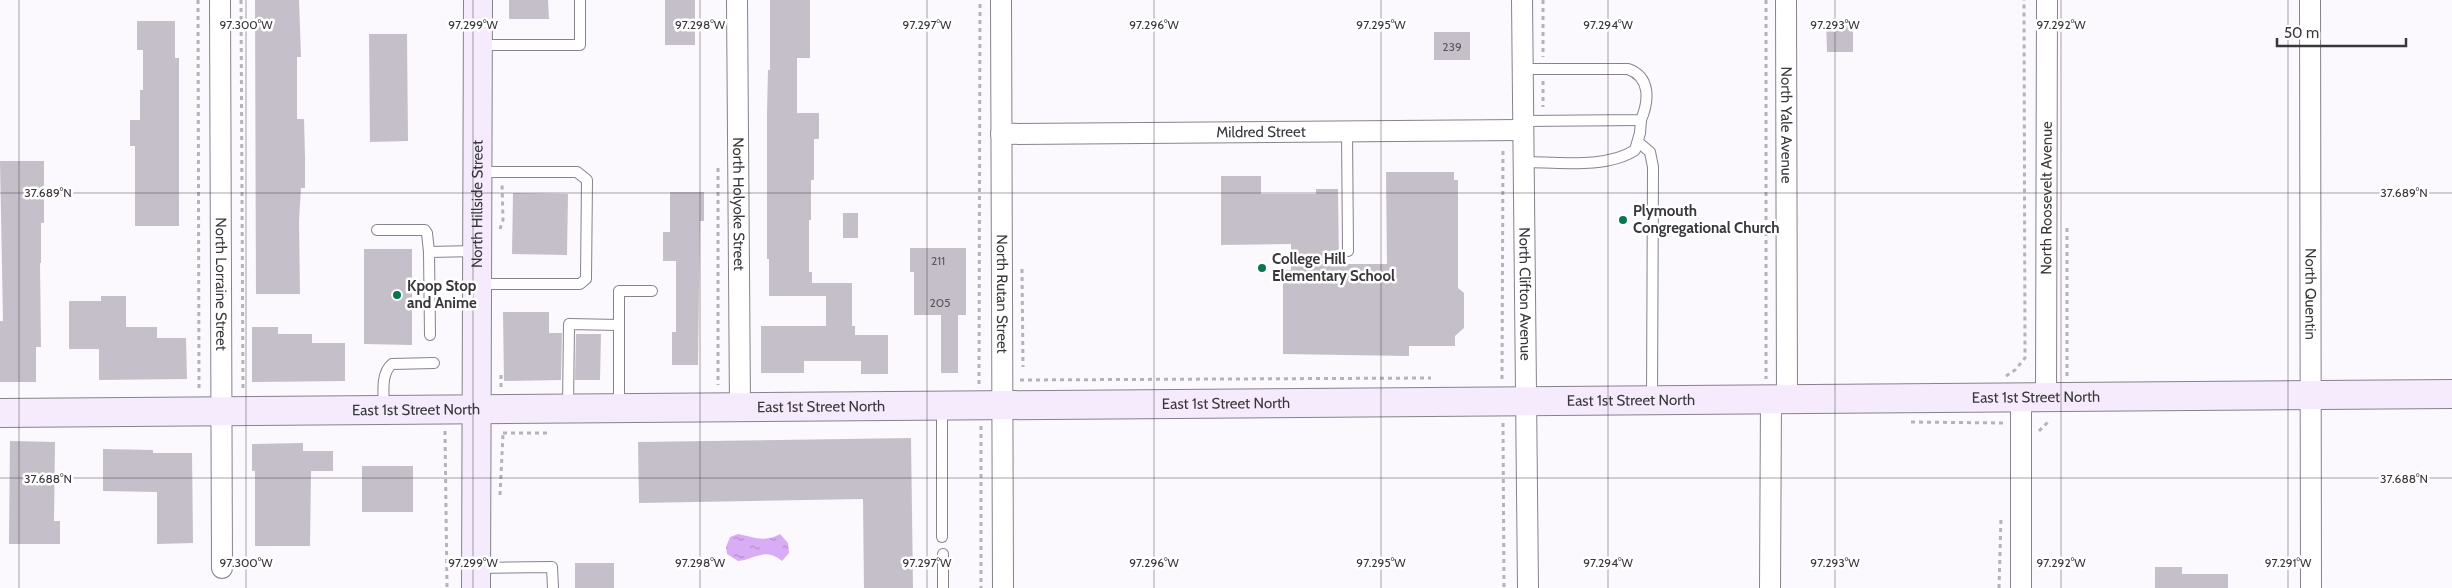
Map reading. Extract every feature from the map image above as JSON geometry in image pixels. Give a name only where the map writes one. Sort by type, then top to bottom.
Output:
[{"type":"street","name":"North Lorraine Street","points":[[220,0],[222,568]]},
{"type":"street","name":"North Hillside Street","points":[[476,578],[478,0]]},
{"type":"street","name":"North Holyoke Street","points":[[737,0],[740,408]]},
{"type":"street","name":"North Rutan Street","points":[[1001,0],[1001,134],[991,406],[1003,588]]},
{"type":"street","name":"North Clifton Avenue","points":[[1522,0],[1522,69],[1516,127],[1523,162],[1514,401],[1528,588]]},
{"type":"street","name":"North Yale Avenue","points":[[1770,588],[1773,399],[1786,0]]},
{"type":"street","name":"North Roosevelt Avenue","points":[[2020,588],[2031,403],[2047,0]]},
{"type":"street","name":"North Quentin","points":[[2310,0],[2311,588]]},
{"type":"street","name":"Mildred Street","points":[[1001,134],[1347,131],[1516,127]]},
{"type":"street","name":"East 1st Street North","points":[[0,413],[1773,399],[2031,403],[2310,395],[2452,394]]},
{"type":"lane","points":[[478,45],[580,45],[580,0]]},
{"type":"lane","points":[[1522,69],[1628,69],[1635,72],[1642,79],[1647,90],[1648,101],[1641,120],[1635,150],[1619,159],[1523,162]]},
{"type":"lane","points":[[1516,127],[1641,120]]},
{"type":"lane","points":[[1347,131],[1348,251]]},
{"type":"lane","points":[[1638,142],[1650,152],[1653,167],[1652,400]]},
{"type":"lane","points":[[476,284],[580,284],[586,279],[588,180],[578,172],[477,172]]},
{"type":"lane","points":[[377,230],[425,230],[428,233],[430,335]]},
{"type":"lane","points":[[429,252],[476,251]]},
{"type":"lane","points":[[619,409],[620,291],[652,291]]},
{"type":"lane","points":[[568,409],[569,324],[620,325]]},
{"type":"lane","points":[[384,411],[387,368],[392,364],[434,363]]},
{"type":"lane","points":[[942,406],[942,536]]},
{"type":"lane","points":[[943,554],[943,588]]},
{"type":"lane","points":[[476,578],[552,566],[553,588]]},
{"type":"path","points":[[198,0],[199,389]]},
{"type":"path","points":[[980,0],[991,406],[981,588]]},
{"type":"path","points":[[1766,0],[1766,381],[1773,399]]},
{"type":"path","points":[[2024,0],[2025,358],[2015,370],[2004,377],[2047,421],[2036,436]]},
{"type":"path","points":[[1504,588],[1514,401],[1516,127]]},
{"type":"path","points":[[718,158],[718,386]]},
{"type":"path","points":[[2002,432],[2031,403]]},
{"type":"path","points":[[445,427],[447,588]]},
{"type":"path","points":[[1999,588],[2001,510]]},
{"type":"water","points":[[738,534],[764,539],[780,534],[788,543],[789,553],[782,561],[765,554],[738,561],[727,554],[726,547],[730,537]]},
{"type":"building","points":[[255,0],[299,0],[301,57],[297,57],[297,119],[304,119],[305,158],[305,188],[301,188],[299,220],[300,294],[256,294]]},
{"type":"building","points":[[509,0],[548,0],[549,19],[509,19]]},
{"type":"building","points":[[665,0],[695,0],[695,45],[665,45]]},
{"type":"building","points":[[770,0],[810,0],[810,58],[797,58],[797,113],[819,113],[819,139],[814,139],[814,180],[811,180],[811,220],[809,220],[809,272],[812,272],[812,283],[852,283],[852,326],[855,326],[855,335],[888,335],[888,374],[861,374],[861,361],[804,361],[804,373],[761,373],[761,326],[826,326],[826,296],[769,296],[769,259],[767,259],[767,113],[768,70],[770,70]]},
{"type":"building","points":[[1826,19],[1853,19],[1853,52],[1827,52]]},
{"type":"building","points":[[137,21],[175,21],[175,58],[179,58],[179,226],[135,226],[135,146],[130,146],[130,120],[140,120],[140,90],[143,90],[143,50],[137,50]]},
{"type":"building","points":[[1434,32],[1470,32],[1470,60],[1434,60]]},
{"type":"building","points":[[369,34],[407,34],[408,141],[370,142]]},
{"type":"building","points":[[0,161],[44,161],[44,223],[41,223],[40,263],[41,347],[36,347],[36,382],[0,382],[0,321],[3,321]]},
{"type":"building","points":[[1386,172],[1454,172],[1454,180],[1458,180],[1458,288],[1464,293],[1464,328],[1455,336],[1455,346],[1409,346],[1409,356],[1283,354],[1283,270],[1291,270],[1291,244],[1221,245],[1221,176],[1261,176],[1261,194],[1316,194],[1316,189],[1338,189],[1339,264],[1387,264]]},
{"type":"building","points":[[670,192],[704,192],[704,221],[700,221],[698,365],[672,365],[672,332],[676,332],[676,261],[663,261],[663,232],[670,232]]},
{"type":"building","points":[[513,193],[568,194],[567,255],[512,254]]},
{"type":"building","points":[[843,213],[858,213],[858,238],[843,238]]},
{"type":"building","points":[[910,248],[966,248],[966,315],[958,315],[958,373],[941,373],[941,315],[914,315],[914,272],[910,272]]},
{"type":"building","points":[[364,249],[412,249],[412,345],[364,344]]},
{"type":"building","points":[[101,296],[126,296],[126,327],[157,327],[157,338],[186,338],[187,379],[99,380],[99,349],[69,349],[69,301],[101,301]]},
{"type":"building","points":[[503,312],[549,312],[549,333],[562,333],[561,380],[504,381]]},
{"type":"building","points":[[252,327],[278,327],[278,334],[312,334],[312,343],[345,343],[345,381],[252,382]]},
{"type":"building","points":[[576,334],[601,334],[600,380],[575,380]]},
{"type":"building","points":[[911,438],[913,588],[864,588],[863,499],[639,503],[638,442]]},
{"type":"building","points":[[10,441],[55,442],[54,521],[60,521],[60,544],[9,544]]},
{"type":"building","points":[[303,443],[303,451],[333,451],[333,471],[311,471],[310,546],[255,546],[255,471],[252,471],[252,444]]},
{"type":"building","points":[[103,449],[153,450],[153,453],[192,453],[193,543],[157,544],[157,492],[103,491]]},
{"type":"building","points":[[362,466],[413,466],[413,512],[362,512]]},
{"type":"building","points":[[575,563],[614,563],[614,588],[575,588]]},
{"type":"building","points":[[2155,567],[2182,567],[2182,574],[2228,574],[2228,588],[2155,588]]},
{"type":"place","name":"Plymouth Congregational Church","points":[[1623,220]]},
{"type":"place","name":"College Hill Elementary School","points":[[1262,268]]},
{"type":"place","name":"Kpop Stop and Anime","points":[[397,295]]}]
